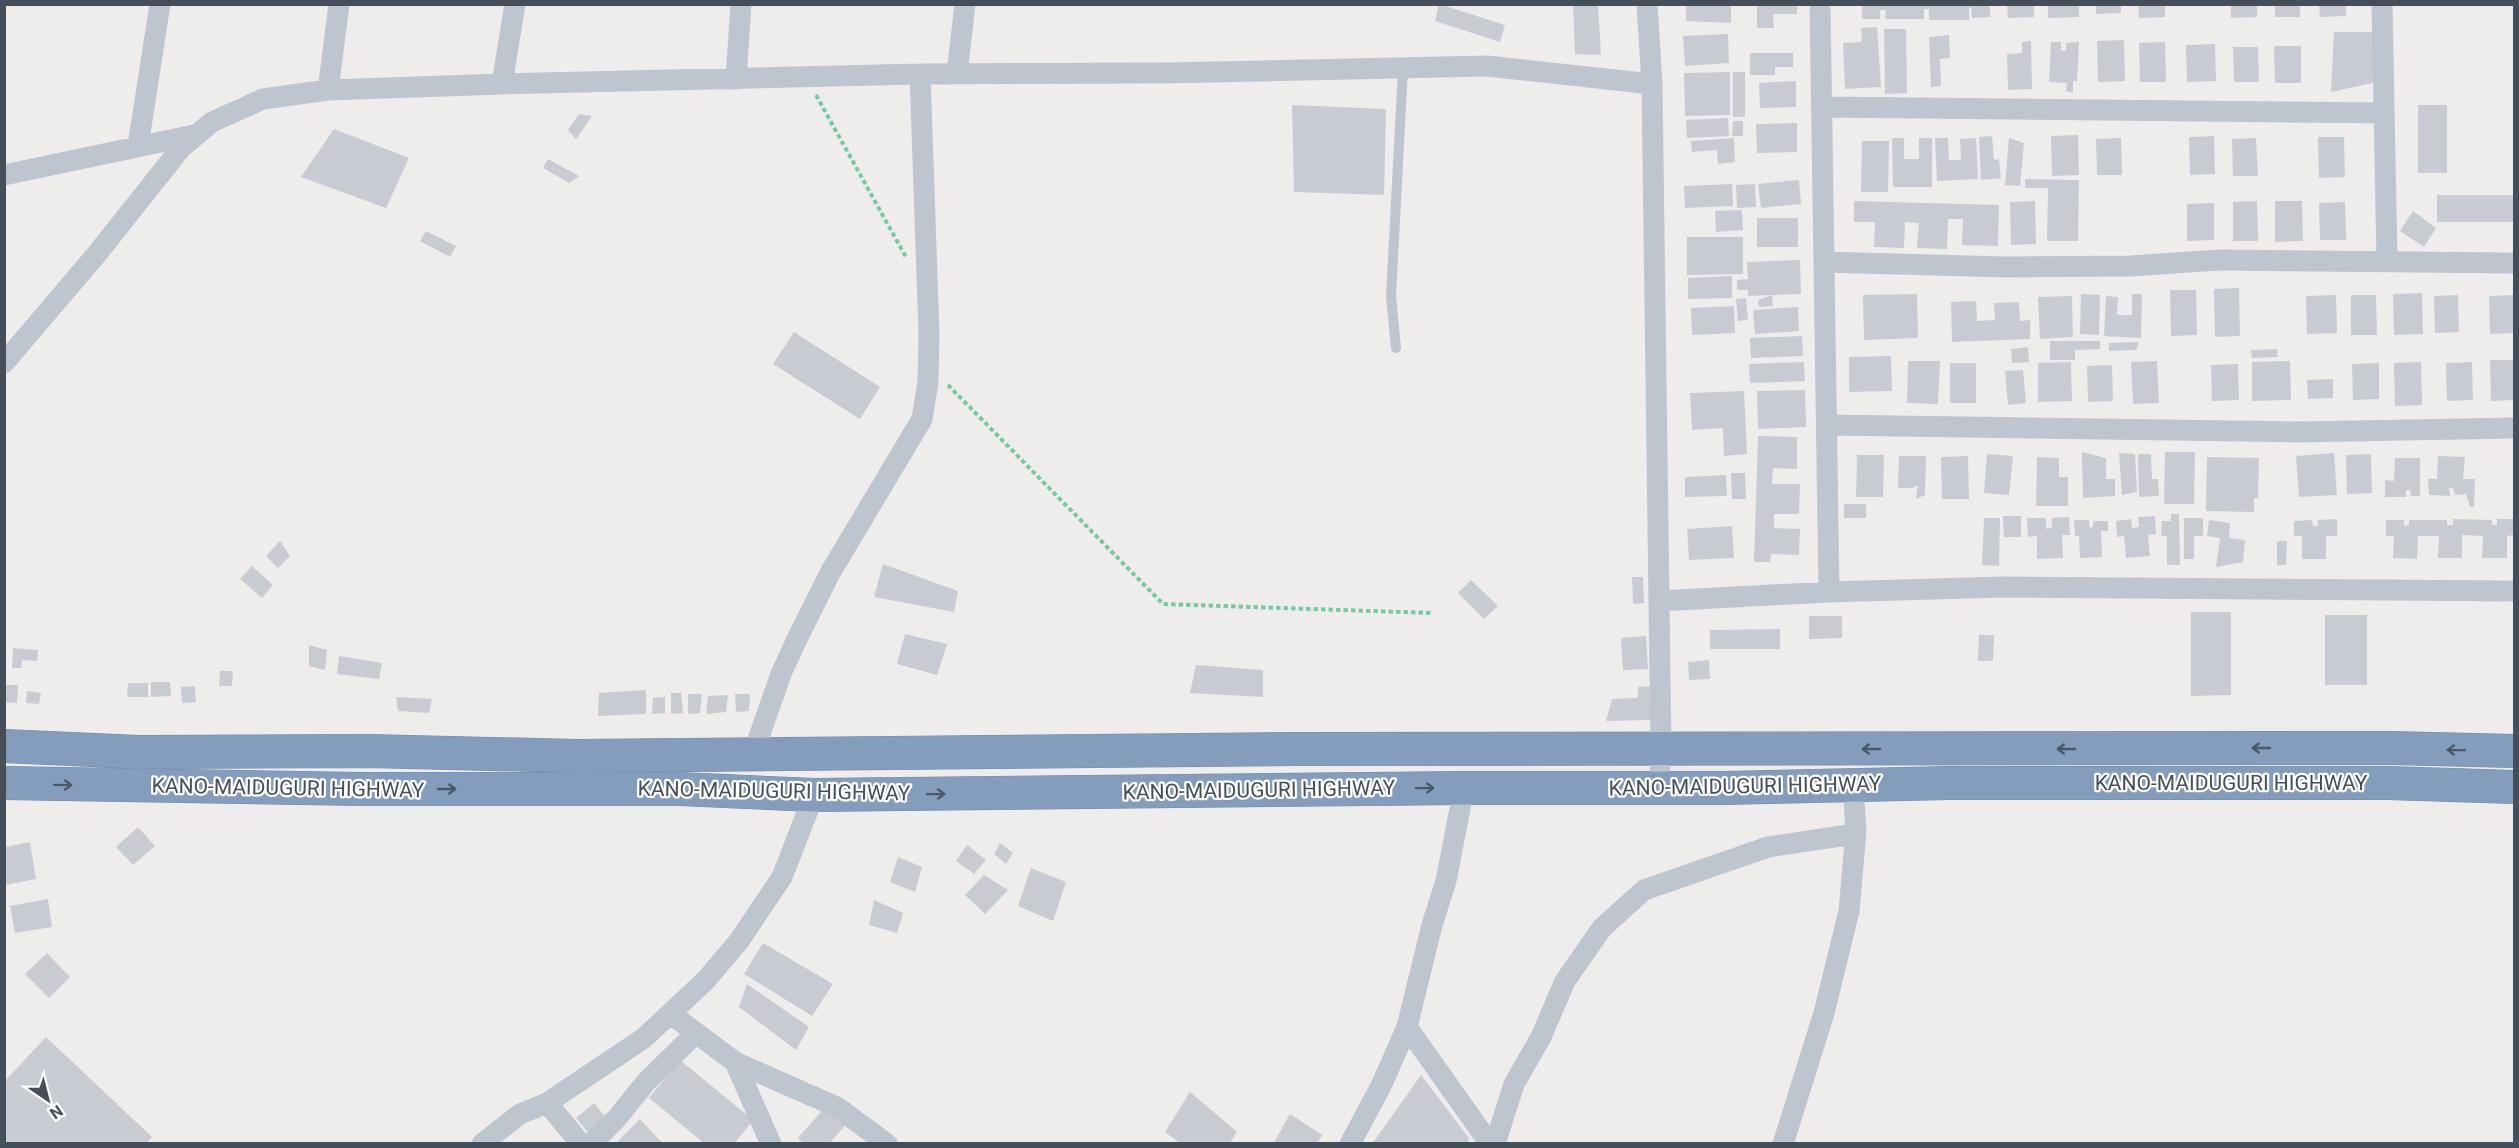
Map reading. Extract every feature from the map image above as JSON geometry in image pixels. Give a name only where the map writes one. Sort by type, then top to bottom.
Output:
[{"type":"highway","name":"KANO-MAIDUGURI HIGHWAY","points":[[4,746],[138,752],[369,751],[577,756],[1293,749],[2391,748],[2514,751]]},
{"type":"highway","name":"KANO-MAIDUGURI HIGHWAY","points":[[4,783],[363,789],[680,789],[814,795],[1659,788],[1853,784],[2388,783],[2514,787]]},
{"type":"street","points":[[138,146],[160,4]]},
{"type":"street","points":[[328,90],[339,4]]},
{"type":"street","points":[[502,84],[515,4]]},
{"type":"street","points":[[736,79],[741,4]]},
{"type":"street","points":[[957,74],[965,4]]},
{"type":"street","points":[[1647,4],[1652,84],[1661,750],[1659,788]]},
{"type":"street","points":[[1820,4],[1829,592]]},
{"type":"street","points":[[2382,4],[2387,261]]},
{"type":"street","points":[[4,363],[96,255],[181,148],[212,122],[262,99],[328,90],[502,84],[1487,66],[1652,84]]},
{"type":"street","points":[[753,754],[781,674],[830,573],[918,430],[926,400],[929,365],[920,75]]},
{"type":"street","points":[[1822,107],[2384,113]]},
{"type":"street","points":[[4,175],[197,134]]},
{"type":"street","points":[[1824,262],[2006,267],[2130,266],[2220,260],[2514,263]]},
{"type":"street","points":[[1828,425],[2298,432],[2514,428]]},
{"type":"street","points":[[1659,601],[1829,592],[2003,587],[2514,591]]},
{"type":"street","points":[[1783,1143],[1824,1013],[1849,910],[1856,831],[1853,784]]},
{"type":"street","points":[[1350,1143],[1381,1086],[1407,1027],[1432,924],[1446,881],[1464,788]]},
{"type":"street","points":[[482,1143],[520,1114],[547,1102],[644,1038],[705,981],[739,941],[782,878],[814,795]]},
{"type":"street","points":[[1495,1143],[1514,1084],[1540,1037],[1564,981],[1602,928],[1644,890],[1768,846],[1848,835],[1856,831]]},
{"type":"street","points":[[671,1014],[735,1062],[837,1107],[886,1143]]},
{"type":"street","points":[[1407,1027],[1490,1143]]},
{"type":"street","points":[[591,1143],[617,1118],[646,1082],[695,1034]]},
{"type":"street","points":[[735,1062],[771,1143]]},
{"type":"street","points":[[547,1102],[581,1143]]},
{"type":"lane","points":[[1396,348],[1391,296],[1403,69]]},
{"type":"path","points":[[806,77],[927,297]]},
{"type":"path","points":[[929,365],[1163,604],[1431,613]]},
{"type":"building","points":[[1439,4],[1505,25],[1500,42],[1435,21]]},
{"type":"building","points":[[1573,4],[1598,4],[1601,55],[1575,54]]},
{"type":"building","points":[[1686,4],[1731,4],[1731,23],[1686,21]]},
{"type":"building","points":[[1757,4],[1797,4],[1797,14],[1773,14],[1774,28],[1757,28]]},
{"type":"building","points":[[1862,4],[1990,4],[1990,17],[1972,18],[1971,7],[1969,8],[1969,20],[1929,20],[1929,9],[1924,9],[1924,19],[1885,19],[1886,10],[1880,10],[1880,19],[1862,19]]},
{"type":"building","points":[[2007,4],[2034,4],[2034,17],[2008,18]]},
{"type":"building","points":[[2048,4],[2079,4],[2079,17],[2048,18]]},
{"type":"building","points":[[2096,4],[2121,4],[2121,13],[2096,14]]},
{"type":"building","points":[[2138,4],[2165,4],[2165,17],[2139,18]]},
{"type":"building","points":[[2231,4],[2257,4],[2257,17],[2231,18]]},
{"type":"building","points":[[2275,4],[2300,4],[2300,17],[2275,17]]},
{"type":"building","points":[[2319,4],[2346,4],[2346,16],[2320,17]]},
{"type":"building","points":[[1877,27],[1881,87],[1845,89],[1843,43],[1862,42],[1861,28]]},
{"type":"building","points":[[1884,29],[1906,29],[1907,93],[1885,94]]},
{"type":"building","points":[[2334,32],[2373,32],[2377,82],[2331,92]]},
{"type":"building","points":[[1728,34],[1729,63],[1685,66],[1683,36]]},
{"type":"building","points":[[1949,35],[1950,58],[1940,59],[1941,86],[1931,87],[1929,37]]},
{"type":"building","points":[[2124,40],[2125,81],[2098,82],[2097,41]]},
{"type":"building","points":[[2031,41],[2032,89],[2008,90],[2007,54],[2022,53],[2022,42]]},
{"type":"building","points":[[2051,42],[2061,42],[2061,51],[2066,51],[2066,43],[2079,42],[2077,81],[2073,81],[2073,93],[2066,91],[2067,83],[2049,82]]},
{"type":"building","points":[[2165,42],[2166,82],[2140,82],[2139,43]]},
{"type":"building","points":[[2215,44],[2216,81],[2187,82],[2186,45]]},
{"type":"building","points":[[2274,46],[2301,46],[2301,83],[2275,83]]},
{"type":"building","points":[[2233,47],[2258,47],[2259,82],[2234,82]]},
{"type":"building","points":[[1750,53],[1793,53],[1793,67],[1775,67],[1775,75],[1750,75]]},
{"type":"building","points":[[1730,72],[1730,115],[1685,116],[1684,73]]},
{"type":"building","points":[[1733,72],[1745,72],[1745,117],[1733,117]]},
{"type":"building","points":[[1796,81],[1796,107],[1760,108],[1759,83]]},
{"type":"building","points":[[1292,105],[1386,109],[1384,195],[1294,192]]},
{"type":"building","points":[[2418,105],[2447,105],[2447,173],[2418,173]]},
{"type":"building","points":[[579,114],[592,116],[576,139],[568,130]]},
{"type":"building","points":[[1728,118],[1729,136],[1687,138],[1686,120]]},
{"type":"building","points":[[1733,121],[1743,121],[1743,136],[1732,136]]},
{"type":"building","points":[[1797,123],[1797,152],[1757,153],[1756,124]]},
{"type":"building","points":[[334,129],[409,158],[386,208],[301,177]]},
{"type":"building","points":[[2078,135],[2079,175],[2052,176],[2051,136]]},
{"type":"building","points":[[1992,136],[1994,160],[1999,159],[2001,178],[1981,180],[1979,137]]},
{"type":"building","points":[[2214,136],[2215,174],[2190,175],[2189,137]]},
{"type":"building","points":[[2318,137],[2344,137],[2345,177],[2319,178]]},
{"type":"building","points":[[1734,138],[1735,162],[1718,164],[1717,150],[1692,152],[1691,141]]},
{"type":"building","points":[[1892,138],[1904,138],[1904,159],[1919,159],[1919,138],[1932,138],[1932,187],[1893,187]]},
{"type":"building","points":[[1935,138],[1948,138],[1949,160],[1961,160],[1960,139],[1976,138],[1978,179],[1937,181]]},
{"type":"building","points":[[2009,138],[2024,143],[2020,186],[2005,185]]},
{"type":"building","points":[[2121,138],[2122,175],[2097,175],[2096,139]]},
{"type":"building","points":[[2256,138],[2258,176],[2233,176],[2232,139]]},
{"type":"building","points":[[1862,141],[1889,141],[1888,192],[1861,192]]},
{"type":"building","points":[[548,159],[579,176],[569,183],[543,168]]},
{"type":"building","points":[[2025,179],[2079,180],[2078,241],[2047,241],[2048,188],[2025,188]]},
{"type":"building","points":[[1799,180],[1801,204],[1761,208],[1758,184]]},
{"type":"building","points":[[1732,184],[1733,206],[1685,208],[1684,186]]},
{"type":"building","points":[[1755,184],[1756,207],[1737,208],[1736,185]]},
{"type":"building","points":[[2437,195],[2514,195],[2514,222],[2437,222]]},
{"type":"building","points":[[1854,201],[1999,205],[1998,246],[1962,245],[1963,219],[1948,219],[1947,249],[1917,248],[1919,223],[1905,222],[1904,248],[1874,247],[1875,222],[1854,222]]},
{"type":"building","points":[[2035,201],[2036,244],[2011,245],[2010,202]]},
{"type":"building","points":[[2257,201],[2258,241],[2233,241],[2233,202]]},
{"type":"building","points":[[2275,201],[2302,201],[2303,241],[2275,242]]},
{"type":"building","points":[[2345,202],[2346,240],[2320,240],[2319,203]]},
{"type":"building","points":[[2214,203],[2214,240],[2187,241],[2187,204]]},
{"type":"building","points":[[1742,210],[1743,230],[1716,232],[1715,211]]},
{"type":"building","points":[[2413,211],[2436,228],[2424,247],[2400,231]]},
{"type":"building","points":[[1757,218],[1798,218],[1798,247],[1757,247]]},
{"type":"building","points":[[426,231],[456,246],[450,257],[420,241]]},
{"type":"building","points":[[1687,237],[1743,237],[1743,274],[1687,275]]},
{"type":"building","points":[[1800,260],[1801,294],[1748,296],[1748,290],[1737,290],[1737,280],[1748,279],[1747,262]]},
{"type":"building","points":[[1732,276],[1732,298],[1688,299],[1688,278]]},
{"type":"building","points":[[2239,288],[2240,336],[2215,337],[2214,289]]},
{"type":"building","points":[[2170,290],[2196,290],[2197,335],[2171,336]]},
{"type":"building","points":[[2422,293],[2423,334],[2394,335],[2393,294]]},
{"type":"building","points":[[1917,294],[1918,338],[1864,340],[1863,295]]},
{"type":"building","points":[[2081,294],[2100,295],[2099,335],[2080,334]]},
{"type":"building","points":[[2132,294],[2142,294],[2141,338],[2104,336],[2106,296],[2118,297],[2117,315],[2132,315]]},
{"type":"building","points":[[1772,295],[1773,306],[1759,307],[1758,300]]},
{"type":"building","points":[[2336,295],[2337,333],[2307,334],[2306,296]]},
{"type":"building","points":[[2351,295],[2376,295],[2377,335],[2351,335]]},
{"type":"building","points":[[2458,295],[2459,332],[2435,333],[2434,296]]},
{"type":"building","points":[[2514,295],[2514,333],[2490,334],[2489,296]]},
{"type":"building","points":[[2072,296],[2073,337],[2040,339],[2038,297]]},
{"type":"building","points":[[1746,298],[1748,320],[1738,321],[1736,299]]},
{"type":"building","points":[[1976,301],[1977,321],[1995,320],[1994,303],[2019,302],[2020,321],[2030,320],[2030,339],[1952,342],[1951,302]]},
{"type":"building","points":[[1734,306],[1735,333],[1692,335],[1691,308]]},
{"type":"building","points":[[1798,307],[1799,331],[1755,334],[1753,310]]},
{"type":"building","points":[[794,332],[880,387],[860,419],[773,364]]},
{"type":"building","points":[[1802,336],[1803,356],[1751,358],[1750,338]]},
{"type":"building","points":[[2050,341],[2100,341],[2100,349],[2075,350],[2075,360],[2050,360]]},
{"type":"building","points":[[2139,342],[2136,350],[2109,351],[2109,343]]},
{"type":"building","points":[[2028,347],[2029,362],[2012,363],[2011,349]]},
{"type":"building","points":[[2277,349],[2278,357],[2252,358],[2251,350]]},
{"type":"building","points":[[1891,356],[1892,391],[1849,392],[1849,357]]},
{"type":"building","points":[[2490,360],[2514,360],[2514,400],[2491,401]]},
{"type":"building","points":[[1908,361],[1940,361],[1938,404],[1907,403]]},
{"type":"building","points":[[2157,361],[2159,403],[2133,404],[2131,362]]},
{"type":"building","points":[[2290,361],[2291,400],[2252,401],[2252,362]]},
{"type":"building","points":[[1804,362],[1805,381],[1750,383],[1749,364]]},
{"type":"building","points":[[2071,362],[2072,401],[2038,402],[2038,363]]},
{"type":"building","points":[[2421,362],[2422,405],[2395,406],[2394,363]]},
{"type":"building","points":[[2472,362],[2473,400],[2447,401],[2446,363]]},
{"type":"building","points":[[1950,363],[1976,363],[1976,403],[1950,403]]},
{"type":"building","points":[[2379,363],[2379,399],[2353,400],[2352,364]]},
{"type":"building","points":[[2238,364],[2239,400],[2212,401],[2211,365]]},
{"type":"building","points":[[2112,365],[2113,401],[2088,402],[2087,366]]},
{"type":"building","points":[[2023,370],[2026,403],[2008,405],[2005,371]]},
{"type":"building","points":[[2333,379],[2333,398],[2308,399],[2307,380]]},
{"type":"building","points":[[1805,390],[1806,427],[1758,429],[1757,391]]},
{"type":"building","points":[[1744,391],[1747,454],[1724,456],[1723,428],[1692,430],[1690,393]]},
{"type":"building","points":[[1758,436],[1797,437],[1797,469],[1773,468],[1772,484],[1800,484],[1799,514],[1774,514],[1774,528],[1800,529],[1799,555],[1771,554],[1770,562],[1754,562]]},
{"type":"building","points":[[2082,452],[2106,458],[2106,479],[2115,479],[2115,496],[2083,498]]},
{"type":"building","points":[[2165,452],[2195,452],[2194,504],[2164,504]]},
{"type":"building","points":[[2119,453],[2135,454],[2137,492],[2122,495]]},
{"type":"building","points":[[2334,453],[2337,495],[2299,497],[2296,456]]},
{"type":"building","points":[[1987,454],[2013,456],[2009,495],[1984,493]]},
{"type":"building","points":[[2138,454],[2151,454],[2152,479],[2158,479],[2159,496],[2139,497]]},
{"type":"building","points":[[2371,454],[2372,493],[2347,494],[2346,455]]},
{"type":"building","points":[[1857,455],[1884,455],[1883,497],[1856,497]]},
{"type":"building","points":[[1899,456],[1926,456],[1925,495],[1916,499],[1918,485],[1912,488],[1898,488]]},
{"type":"building","points":[[1968,456],[1969,499],[1942,499],[1941,457]]},
{"type":"building","points":[[2438,456],[2465,457],[2463,479],[2475,479],[2474,507],[2470,507],[2466,494],[2455,495],[2453,488],[2449,488],[2450,496],[2429,495],[2428,479],[2437,479]]},
{"type":"building","points":[[2037,457],[2059,458],[2059,477],[2068,477],[2068,506],[2036,506]]},
{"type":"building","points":[[2207,457],[2259,458],[2258,498],[2254,498],[2254,512],[2206,511]]},
{"type":"building","points":[[2395,458],[2420,458],[2420,496],[2411,496],[2410,490],[2406,490],[2406,497],[2385,497],[2385,480],[2394,481]]},
{"type":"building","points":[[1731,473],[1745,473],[1746,499],[1732,499]]},
{"type":"building","points":[[1726,475],[1727,496],[1685,497],[1685,477]]},
{"type":"building","points":[[1844,504],[1866,504],[1866,518],[1844,518]]},
{"type":"building","points":[[2171,514],[2179,514],[2180,565],[2167,565],[2167,536],[2161,536],[2162,521],[2171,521]]},
{"type":"building","points":[[2003,516],[2021,516],[2021,537],[2004,537]]},
{"type":"building","points":[[2155,516],[2156,534],[2148,535],[2150,556],[2126,558],[2124,536],[2117,537],[2116,521],[2131,519],[2132,528],[2139,527],[2138,517]]},
{"type":"building","points":[[2069,517],[2070,535],[2062,535],[2063,558],[2037,559],[2037,536],[2028,537],[2027,518],[2046,518],[2046,529],[2052,527],[2052,518]]},
{"type":"building","points":[[1984,518],[2000,518],[1999,566],[1982,565]]},
{"type":"building","points":[[2184,518],[2203,518],[2203,536],[2194,536],[2194,559],[2184,559]]},
{"type":"building","points":[[2337,519],[2337,536],[2326,536],[2326,559],[2302,559],[2302,536],[2294,536],[2294,521],[2312,520],[2313,526],[2318,526],[2318,520]]},
{"type":"building","points":[[2453,519],[2492,520],[2492,525],[2497,525],[2497,519],[2514,519],[2514,535],[2507,536],[2507,558],[2482,558],[2483,536],[2462,535],[2462,558],[2438,558],[2439,536],[2418,536],[2417,559],[2393,558],[2394,536],[2386,536],[2386,520],[2404,520],[2404,526],[2409,525],[2409,520],[2447,520],[2447,525],[2453,525]]},
{"type":"building","points":[[2074,520],[2089,520],[2089,527],[2092,528],[2094,521],[2108,521],[2108,531],[2101,531],[2102,557],[2080,558],[2079,536],[2075,536]]},
{"type":"building","points":[[2209,520],[2230,523],[2229,538],[2245,540],[2243,562],[2216,567],[2220,538],[2207,536]]},
{"type":"building","points":[[1732,526],[1734,558],[1689,560],[1687,529]]},
{"type":"building","points":[[280,541],[290,556],[278,568],[266,556]]},
{"type":"building","points":[[2277,541],[2287,541],[2286,565],[2277,565]]},
{"type":"building","points":[[883,564],[958,591],[954,612],[874,597]]},
{"type":"building","points":[[252,566],[273,585],[262,598],[240,579]]},
{"type":"building","points":[[1632,577],[1643,577],[1644,603],[1633,604]]},
{"type":"building","points":[[1471,580],[1498,606],[1484,619],[1458,593]]},
{"type":"building","points":[[2191,612],[2231,612],[2231,695],[2191,696]]},
{"type":"building","points":[[2325,615],[2367,615],[2367,685],[2325,685]]},
{"type":"building","points":[[1809,616],[1842,616],[1842,638],[1809,639]]},
{"type":"building","points":[[1780,629],[1780,649],[1710,649],[1710,630]]},
{"type":"building","points":[[905,634],[947,644],[937,675],[897,664]]},
{"type":"building","points":[[1979,635],[1994,635],[1993,661],[1978,661]]},
{"type":"building","points":[[1646,636],[1648,669],[1623,670],[1621,638]]},
{"type":"building","points":[[309,645],[327,650],[325,670],[309,666]]},
{"type":"building","points":[[13,648],[38,650],[37,661],[22,660],[21,668],[12,668]]},
{"type":"building","points":[[339,656],[382,663],[379,679],[337,674]]},
{"type":"building","points":[[1709,660],[1710,679],[1689,680],[1688,662]]},
{"type":"building","points":[[1196,665],[1263,670],[1263,697],[1190,693]]},
{"type":"building","points":[[220,671],[233,671],[232,686],[219,686]]},
{"type":"building","points":[[151,682],[170,682],[171,696],[151,697]]},
{"type":"building","points":[[128,683],[148,683],[148,697],[127,697]]},
{"type":"building","points":[[4,685],[18,685],[17,703],[4,702]]},
{"type":"building","points":[[195,686],[196,702],[182,703],[181,687]]},
{"type":"building","points":[[1651,686],[1651,720],[1606,721],[1612,699],[1638,698],[1638,687]]},
{"type":"building","points":[[646,690],[646,714],[598,716],[599,693]]},
{"type":"building","points":[[27,691],[41,693],[39,704],[26,703]]},
{"type":"building","points":[[671,693],[681,693],[683,713],[671,714]]},
{"type":"building","points":[[688,694],[702,694],[700,713],[688,714]]},
{"type":"building","points":[[735,694],[750,694],[749,711],[736,712]]},
{"type":"building","points":[[728,695],[726,712],[706,714],[708,696]]},
{"type":"building","points":[[396,697],[432,699],[429,713],[398,711]]},
{"type":"building","points":[[665,697],[665,713],[652,714],[653,698]]},
{"type":"building","points":[[138,827],[155,846],[133,865],[116,847]]},
{"type":"building","points":[[30,842],[36,879],[5,885],[5,847]]},
{"type":"building","points":[[1000,843],[1013,853],[1006,864],[994,854]]},
{"type":"building","points":[[967,845],[986,860],[974,874],[956,861]]},
{"type":"building","points":[[898,857],[922,867],[915,892],[890,882]]},
{"type":"building","points":[[1031,868],[1066,882],[1053,921],[1018,906]]},
{"type":"building","points":[[984,875],[1008,890],[985,914],[965,895]]},
{"type":"building","points":[[48,899],[52,927],[15,933],[10,906]]},
{"type":"building","points":[[874,900],[903,913],[897,933],[869,925]]},
{"type":"building","points":[[763,943],[833,984],[812,1016],[744,974]]},
{"type":"building","points":[[47,953],[70,977],[49,998],[25,974]]},
{"type":"building","points":[[747,984],[809,1027],[796,1050],[739,1007]]},
{"type":"building","points":[[46,1037],[152,1137],[146,1144],[4,1144],[4,1082]]},
{"type":"building","points":[[680,1060],[753,1120],[734,1144],[705,1144],[649,1098]]},
{"type":"building","points":[[1421,1075],[1469,1138],[1467,1144],[1372,1144]]},
{"type":"building","points":[[1190,1092],[1237,1132],[1229,1144],[1181,1144],[1165,1132]]},
{"type":"building","points":[[594,1103],[608,1120],[590,1135],[576,1118]]},
{"type":"building","points":[[827,1105],[847,1123],[829,1144],[804,1144],[798,1138]]},
{"type":"building","points":[[1290,1114],[1322,1135],[1317,1144],[1273,1144]]},
{"type":"building","points":[[640,1119],[663,1144],[615,1144]]}]
